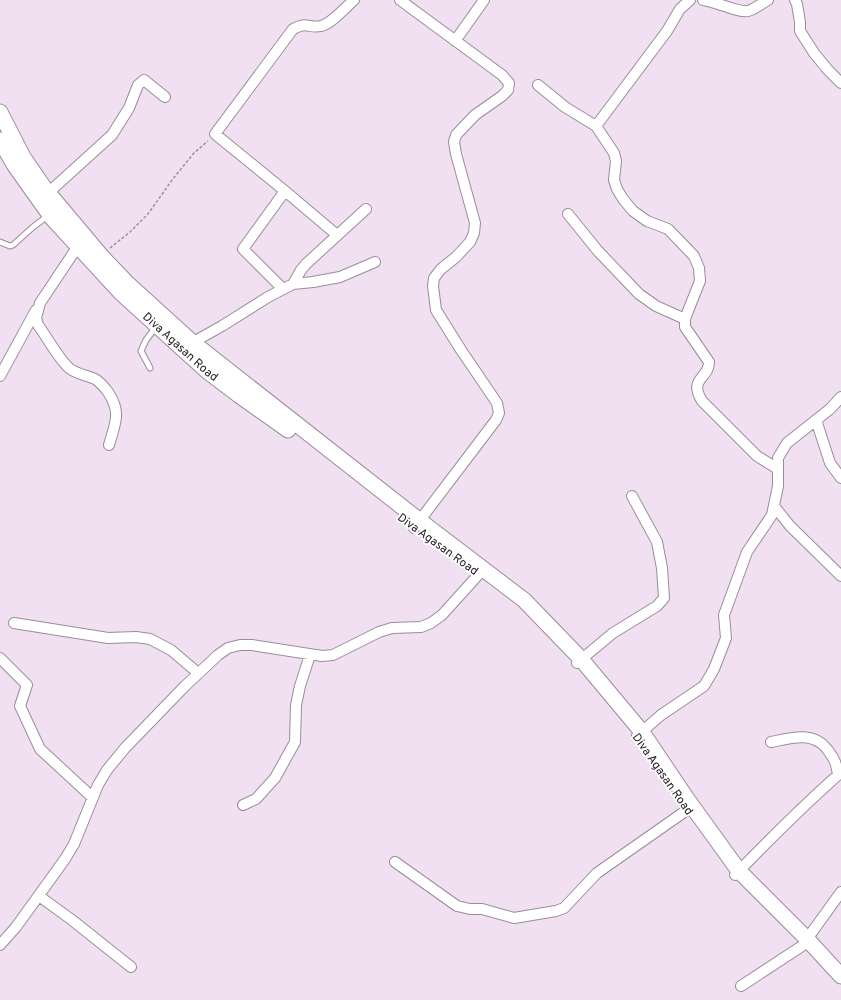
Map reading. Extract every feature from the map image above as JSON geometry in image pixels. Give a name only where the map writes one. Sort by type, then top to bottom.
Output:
[{"type":"street","points":[[337,235],[215,134],[293,29],[304,24],[321,26],[327,23],[354,0]]},
{"type":"street","points":[[400,0],[455,42],[502,75],[509,83],[508,90],[502,96],[475,115],[456,135],[454,142],[456,154],[475,223],[474,233],[470,242],[441,269],[434,278],[433,286],[436,310],[497,403],[499,413],[496,420],[417,525],[524,600],[578,662],[613,633],[657,606],[664,598],[662,568],[657,542],[632,496]]},
{"type":"street","points":[[455,42],[484,0]]},
{"type":"street","points":[[596,126],[667,31],[680,9],[690,0]]},
{"type":"street","points":[[702,0],[730,8],[748,11],[768,0]]},
{"type":"street","points":[[795,0],[800,22],[800,32],[814,53],[841,83]]},
{"type":"street","points":[[48,193],[112,135],[129,108],[138,85],[144,80],[165,97]]},
{"type":"street","points":[[538,85],[565,107],[596,126],[614,153],[616,161],[614,180],[617,190],[623,199],[633,211],[647,222],[668,229],[694,256],[699,268],[700,281],[685,319],[685,327],[709,362],[707,369],[698,381],[698,395],[702,401],[757,456],[778,469]]},
{"type":"street","points":[[0,112],[23,157],[48,193],[139,302],[187,345],[222,326],[283,288],[293,284],[340,277],[374,262]]},
{"type":"street","name":"Diva Agasan Road","points":[[0,140],[14,166],[50,215],[90,261],[139,302],[157,326],[187,345],[207,371],[417,525],[479,574],[553,638],[578,662],[640,734],[687,810],[714,850],[737,873],[749,893],[773,919],[804,942],[841,984]]},
{"type":"street","points":[[283,288],[243,249],[285,191]]},
{"type":"street","points":[[293,284],[306,264],[366,209]]},
{"type":"street","points":[[568,214],[598,251],[639,294],[656,306],[685,319]]},
{"type":"street","points":[[0,376],[40,303],[78,246]]},
{"type":"street","points":[[40,303],[36,318],[38,325],[66,365],[77,373],[96,380],[115,402],[117,417],[109,445]]},
{"type":"street","points":[[772,742],[792,738],[808,738],[816,740],[823,744],[836,762],[840,774],[803,807],[737,873],[687,799],[640,734],[661,715],[704,686],[714,669],[726,638],[724,615],[747,552],[772,515],[778,486],[778,458],[786,443],[830,409],[841,397]]},
{"type":"street","points":[[816,420],[830,463],[841,478]]},
{"type":"street","points":[[774,506],[790,526],[841,576]]},
{"type":"street","points":[[0,945],[16,928],[65,859],[74,844],[92,797],[107,770],[125,748],[198,673],[218,655],[228,648],[240,645],[252,645],[310,655],[333,655],[379,632],[392,628],[420,627],[431,623],[442,615],[479,574]]},
{"type":"street","points":[[14,623],[108,638],[136,637],[150,639],[171,650],[198,673]]},
{"type":"street","points":[[243,804],[256,799],[275,778],[294,742],[296,705],[300,686],[310,655]]},
{"type":"street","points":[[0,658],[27,685],[20,706],[40,749],[92,797]]},
{"type":"street","points":[[395,862],[457,906],[470,909],[482,908],[514,918],[556,911],[564,908],[597,872],[687,810]]},
{"type":"street","points":[[740,986],[804,942],[841,892]]},
{"type":"street","points":[[39,896],[131,967]]},
{"type":"street","points":[[804,942],[841,976]]},
{"type":"lane","points":[[0,242],[10,246],[13,245],[33,227],[50,215]]},
{"type":"lane","points":[[150,368],[141,350],[146,340],[157,326]]},
{"type":"path","points":[[100,256],[130,232],[148,214],[172,180],[194,153],[215,134]]}]
